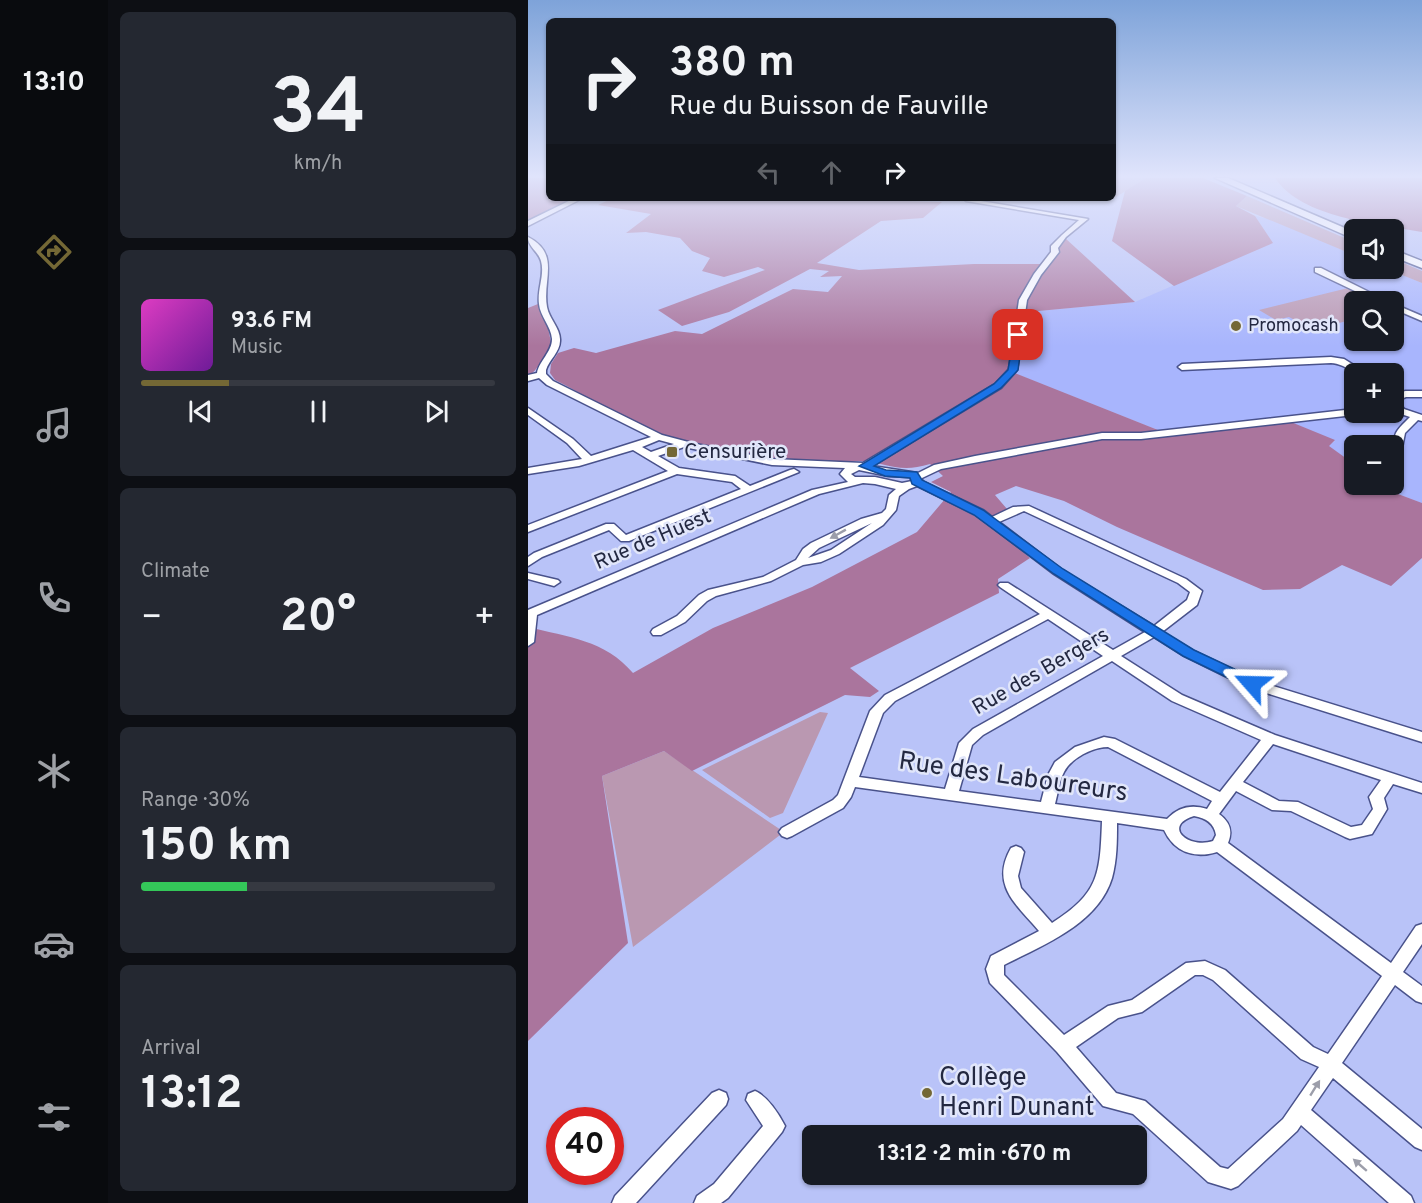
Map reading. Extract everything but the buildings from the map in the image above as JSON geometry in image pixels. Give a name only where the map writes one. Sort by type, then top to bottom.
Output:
[{"type":"highway","points":[[1404,255],[1422,263]]},
{"type":"street","name":"Rue de Huest","points":[[528,642],[530,612],[816,492],[855,467],[865,466],[998,386],[1013,370],[1023,300],[1038,274],[1055,252],[1054,248],[1057,243],[1067,234]]},
{"type":"street","points":[[528,239],[535,245],[545,262],[547,270],[542,306],[556,340],[554,349],[542,364],[541,375]]},
{"type":"street","points":[[1318,270],[1361,291]]},
{"type":"street","points":[[1404,311],[1422,319]]},
{"type":"street","points":[[1182,367],[1331,360],[1345,363]]},
{"type":"street","points":[[528,378],[541,375]]},
{"type":"street","points":[[541,375],[550,383],[659,437],[772,462],[865,466],[885,473],[905,472],[1102,436],[1141,436],[1344,413]]},
{"type":"street","points":[[1404,394],[1422,394]]},
{"type":"street","points":[[528,411],[570,441],[589,460]]},
{"type":"street","points":[[1399,435],[1400,432],[1419,418],[1404,411]]},
{"type":"street","points":[[528,471],[567,466],[659,437]]},
{"type":"street","points":[[651,455],[686,444]]},
{"type":"street","points":[[634,446],[676,471],[735,479],[749,490]]},
{"type":"street","points":[[657,632],[681,619],[712,593],[767,579],[800,562],[817,560],[835,552],[848,541],[871,530],[891,510],[894,495],[913,482],[938,468],[975,459]]},
{"type":"street","points":[[818,465],[842,470],[852,480],[876,484],[894,495]]},
{"type":"street","points":[[528,529],[676,471]]},
{"type":"street","points":[[528,563],[533,554],[610,526],[625,539],[795,472]]},
{"type":"street","points":[[905,472],[913,482]]},
{"type":"street","name":"Rue de Huest","points":[[816,492],[863,481]]},
{"type":"street","points":[[863,481],[913,482],[966,505],[1058,572],[1188,653],[1252,684],[1422,737]]},
{"type":"street","name":"Rue des Bergers","points":[[950,795],[966,743],[978,732],[1154,632],[1193,602],[1196,591],[1182,581],[1025,508],[1017,509],[991,521]]},
{"type":"street","points":[[528,576],[554,582]]},
{"type":"street","points":[[1004,585],[1177,698],[1270,738],[1422,788]]},
{"type":"street","points":[[787,832],[838,804],[844,797],[877,711],[890,698],[1049,614]]},
{"type":"street","points":[[1210,815],[1270,738]]},
{"type":"street","points":[[1047,808],[1057,768],[1074,754],[1101,741],[1110,742],[1222,800]]},
{"type":"street","points":[[1234,784],[1277,806],[1293,806],[1350,833],[1367,830],[1380,809],[1376,797],[1390,778]]},
{"type":"street","name":"Rue des Laboureurs","points":[[849,781],[1171,825]]},
{"type":"street","points":[[1186,812],[1202,812],[1210,815],[1224,829],[1223,840],[1219,845],[1205,850],[1187,847],[1174,838],[1171,825],[1179,815],[1186,812]]},
{"type":"street","points":[[1110,817],[1109,854],[1101,887],[1089,905],[997,961],[994,969],[1001,986],[1063,1046],[1110,1100],[1137,1107],[1215,1175],[1231,1179],[1290,1125],[1422,931]]},
{"type":"street","points":[[1219,845],[1422,996]]},
{"type":"street","points":[[1016,852],[1010,876],[1014,891],[1049,931]]},
{"type":"street","points":[[1063,1046],[1114,1011],[1136,1007],[1192,968],[1205,968],[1219,975],[1307,1053],[1330,1064],[1422,1141]]},
{"type":"street","points":[[622,1203],[719,1099]]},
{"type":"street","points":[[707,1202],[721,1191],[775,1126],[755,1100]]},
{"type":"street","points":[[1300,1112],[1404,1203]]},
{"type":"shaded area","points":[[658,234],[861,234],[817,263],[859,270],[974,264],[1046,264],[1065,238],[1135,302],[1017,313],[1010,371],[1173,436],[1291,422],[1335,440],[1329,446],[1344,457],[1344,495],[1401,495],[1422,503],[1422,558],[1391,586],[1342,565],[1300,589],[1263,590],[1117,527],[1064,501],[1016,486],[995,495],[1007,509],[989,522],[1030,558],[998,579],[999,593],[850,668],[879,691],[870,697],[845,695],[692,771],[664,751],[602,776],[628,943],[528,1041],[528,627],[585,641],[610,653],[633,673],[713,628],[812,587],[917,532],[951,492],[931,482],[943,476],[930,464],[901,468],[859,461],[778,460],[742,455],[686,442],[640,426],[555,380],[550,373],[551,364],[558,353],[574,348],[596,353],[675,331],[702,334],[793,289],[828,292],[842,276],[820,277],[829,271],[810,269],[729,312],[682,326],[658,310],[765,270],[758,267],[724,277],[702,271],[710,258],[692,251],[680,238]]},
{"type":"shaded area","points":[[1114,234],[1267,234],[1273,243],[1174,286],[1112,241]]},
{"type":"shaded area","points":[[1266,234],[1305,234],[1344,251],[1344,279],[1404,279],[1404,276],[1422,283],[1422,503],[1401,495],[1404,495],[1404,435],[1344,435],[1344,457],[1328,446],[1335,441],[1291,422],[1173,436],[1009,371],[1017,313],[1135,302],[1272,243]]},
{"type":"shaded area","points":[[1304,234],[1336,234],[1344,238],[1344,251]]},
{"type":"shaded area","points":[[1404,263],[1422,271],[1422,283],[1404,276]]},
{"type":"shaded area","points":[[1348,288],[1354,291],[1344,291],[1344,322],[1313,330],[1289,317],[1276,320],[1259,310]]},
{"type":"shaded area","points":[[538,304],[548,328],[552,347],[535,371],[528,376],[528,308]]},
{"type":"shaded area","points":[[820,712],[828,713],[783,813],[770,818],[702,770]]},
{"type":"shaded area","points":[[664,751],[784,832],[633,947],[602,776]]},
{"type":"place","name":"Promocash","points":[[1236,326]]},
{"type":"place","name":"Censurière","points":[[672,452]]},
{"type":"place","name":"Collège Henri Dunant","points":[[927,1093]]},
{"type":"route","points":[[1018,335],[1013,370],[998,386],[865,466],[885,473],[913,474],[916,482],[979,512],[1058,572],[1154,632],[1188,653],[1252,684]]}]
